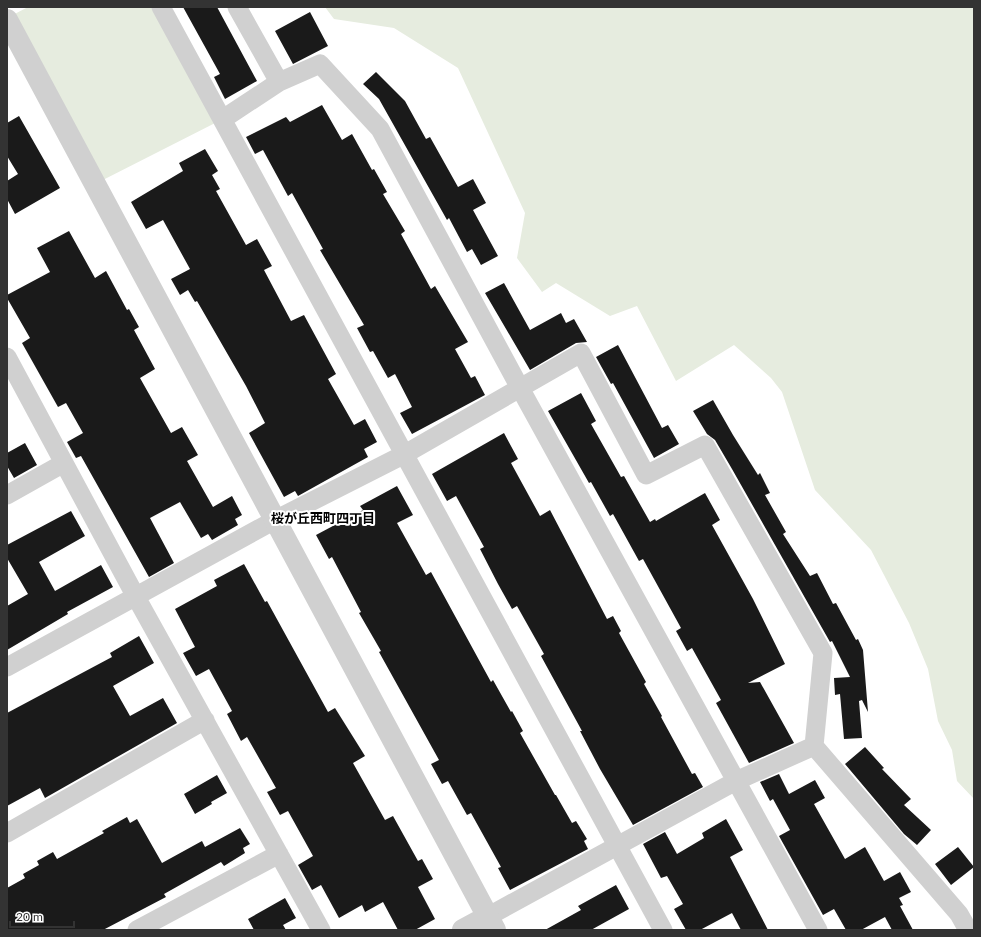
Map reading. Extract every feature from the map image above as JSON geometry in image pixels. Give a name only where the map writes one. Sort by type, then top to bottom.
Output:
[{"type":"street","points":[[161,7],[663,930]]},
{"type":"street","points":[[237,7],[279,82]]},
{"type":"street","points":[[7,20],[491,924]]},
{"type":"street","points":[[223,119],[279,82],[320,64],[380,129],[520,388],[818,930]]},
{"type":"street","points":[[7,667],[275,520],[405,454],[581,353],[646,475],[705,445],[823,653],[814,746],[959,914],[968,930]]},
{"type":"street","points":[[7,357],[136,597],[321,930]]},
{"type":"street","points":[[7,495],[64,463]]},
{"type":"street","points":[[7,832],[205,720]]},
{"type":"street","points":[[463,930],[491,924],[618,846],[736,782],[814,746]]},
{"type":"street","points":[[137,930],[279,854]]},
{"type":"shaded area","points":[[28,7],[161,7],[223,119],[95,184],[7,18]]},
{"type":"shaded area","points":[[325,7],[974,7],[974,799],[957,781],[952,750],[938,721],[928,669],[909,623],[871,550],[815,490],[782,392],[771,378],[734,345],[676,381],[637,306],[610,316],[556,283],[542,292],[517,258],[525,213],[458,68],[394,28],[334,19]]},
{"type":"building","points":[[183,7],[217,7],[257,81],[225,99],[214,77],[220,74]]},
{"type":"building","points":[[310,12],[328,46],[293,64],[275,31]]},
{"type":"building","points":[[376,72],[405,101],[426,139],[430,137],[458,187],[473,179],[486,203],[473,210],[498,256],[481,265],[472,249],[467,252],[449,218],[447,220],[379,99],[363,84]]},
{"type":"building","points":[[322,105],[342,140],[352,134],[372,170],[374,169],[387,192],[383,194],[405,231],[401,234],[431,289],[435,286],[468,342],[455,349],[471,378],[475,376],[485,395],[412,434],[400,413],[412,407],[395,374],[388,378],[373,351],[370,352],[357,328],[364,325],[320,250],[323,249],[292,193],[288,196],[263,150],[255,154],[246,137],[286,117],[290,122]]},
{"type":"building","points":[[19,116],[60,188],[15,214],[7,199],[7,181],[18,174],[7,156],[7,123]]},
{"type":"building","points":[[205,149],[218,171],[212,175],[220,189],[216,191],[246,245],[257,239],[272,266],[264,270],[291,321],[304,315],[336,374],[328,379],[354,425],[365,419],[377,442],[364,449],[368,457],[298,496],[295,491],[284,497],[249,433],[265,423],[246,386],[197,301],[195,302],[188,290],[180,295],[171,279],[190,269],[163,220],[146,229],[131,202],[183,171],[179,163]]},
{"type":"building","points":[[69,231],[95,278],[106,271],[127,310],[129,309],[139,327],[134,330],[155,369],[140,378],[171,433],[182,427],[198,455],[187,461],[213,507],[232,496],[242,515],[235,519],[238,525],[212,540],[208,534],[201,538],[180,502],[150,518],[174,563],[149,577],[81,456],[76,458],[67,442],[83,433],[66,403],[58,407],[22,343],[30,338],[7,298],[7,295],[50,272],[37,248]]},
{"type":"building","points":[[504,283],[530,330],[561,313],[566,323],[574,319],[587,342],[576,343],[530,370],[485,293]]},
{"type":"building","points":[[618,345],[662,428],[668,425],[679,444],[654,458],[613,383],[611,384],[596,357]]},
{"type":"building","points":[[581,393],[596,421],[591,424],[621,477],[624,476],[650,522],[655,519],[656,521],[705,493],[720,520],[712,525],[753,599],[785,664],[748,683],[760,682],[794,743],[749,763],[716,703],[721,700],[692,648],[687,651],[676,631],[681,628],[643,559],[639,561],[613,514],[610,516],[591,482],[589,483],[548,411]]},
{"type":"building","points":[[713,400],[758,475],[760,473],[770,493],[765,495],[786,532],[783,534],[810,576],[817,573],[833,604],[836,603],[863,650],[868,712],[862,700],[859,701],[862,738],[844,739],[840,694],[835,695],[834,678],[850,677],[832,641],[830,642],[715,440],[707,434],[693,411]]},
{"type":"building","points":[[504,433],[518,459],[511,463],[540,516],[550,510],[607,619],[613,616],[621,631],[619,633],[646,682],[644,684],[662,716],[661,717],[692,774],[695,773],[703,787],[633,825],[600,769],[580,731],[582,731],[541,656],[544,654],[517,606],[512,609],[498,584],[480,549],[484,547],[456,496],[447,501],[432,474]]},
{"type":"building","points":[[25,443],[37,465],[14,478],[7,466],[7,453]]},
{"type":"building","points":[[397,486],[413,515],[397,523],[426,575],[431,572],[491,682],[493,680],[511,712],[512,711],[523,731],[520,733],[555,795],[572,823],[576,821],[587,839],[584,841],[588,849],[510,890],[498,868],[501,867],[471,813],[467,815],[448,781],[442,784],[431,764],[439,760],[379,652],[381,651],[359,613],[361,612],[332,557],[329,559],[316,535],[363,510],[360,506]]},
{"type":"building","points":[[71,511],[85,536],[39,562],[55,591],[101,565],[113,587],[67,612],[68,614],[7,650],[7,606],[28,594],[7,558],[7,545]]},
{"type":"building","points":[[244,564],[265,602],[267,601],[328,712],[335,708],[365,756],[353,763],[385,820],[393,816],[418,861],[422,859],[433,879],[418,887],[435,919],[415,930],[398,930],[383,902],[365,912],[362,905],[339,918],[321,885],[312,890],[298,865],[313,856],[288,811],[280,815],[267,792],[276,788],[247,737],[241,741],[227,714],[232,711],[209,669],[196,676],[183,653],[195,647],[175,609],[217,586],[214,580]]},
{"type":"building","points":[[139,636],[154,663],[113,686],[130,716],[163,698],[177,723],[45,798],[40,788],[7,806],[7,713],[112,657],[110,653]]},
{"type":"building","points":[[865,747],[884,768],[882,769],[911,799],[904,805],[931,830],[917,845],[904,834],[845,764]]},
{"type":"building","points":[[779,774],[789,794],[815,780],[825,798],[814,804],[845,859],[865,847],[884,881],[900,872],[911,892],[899,898],[903,905],[900,906],[913,930],[892,930],[885,917],[861,930],[846,930],[834,909],[823,915],[779,836],[790,830],[773,799],[770,801],[760,782]]},
{"type":"building","points":[[217,775],[227,793],[211,802],[212,804],[195,814],[184,794]]},
{"type":"building","points":[[127,817],[130,823],[137,819],[162,863],[202,841],[205,847],[240,828],[250,844],[243,848],[245,853],[224,866],[221,862],[164,894],[166,897],[103,930],[7,930],[7,888],[25,878],[23,874],[39,865],[37,861],[53,852],[57,859],[104,833],[102,831]]},
{"type":"building","points":[[726,819],[743,850],[730,857],[768,930],[741,930],[732,913],[700,930],[686,930],[674,909],[683,904],[667,876],[661,878],[643,844],[665,832],[677,854],[704,838],[702,833]]},
{"type":"building","points":[[958,847],[974,867],[951,885],[935,864]]},
{"type":"building","points":[[616,885],[629,909],[591,930],[545,930],[581,910],[578,906]]},
{"type":"building","points":[[285,898],[296,918],[283,925],[286,930],[254,930],[248,919]]},
{"type":"district","name":"桜が丘西町四丁目","points":[[323,518]]}]
